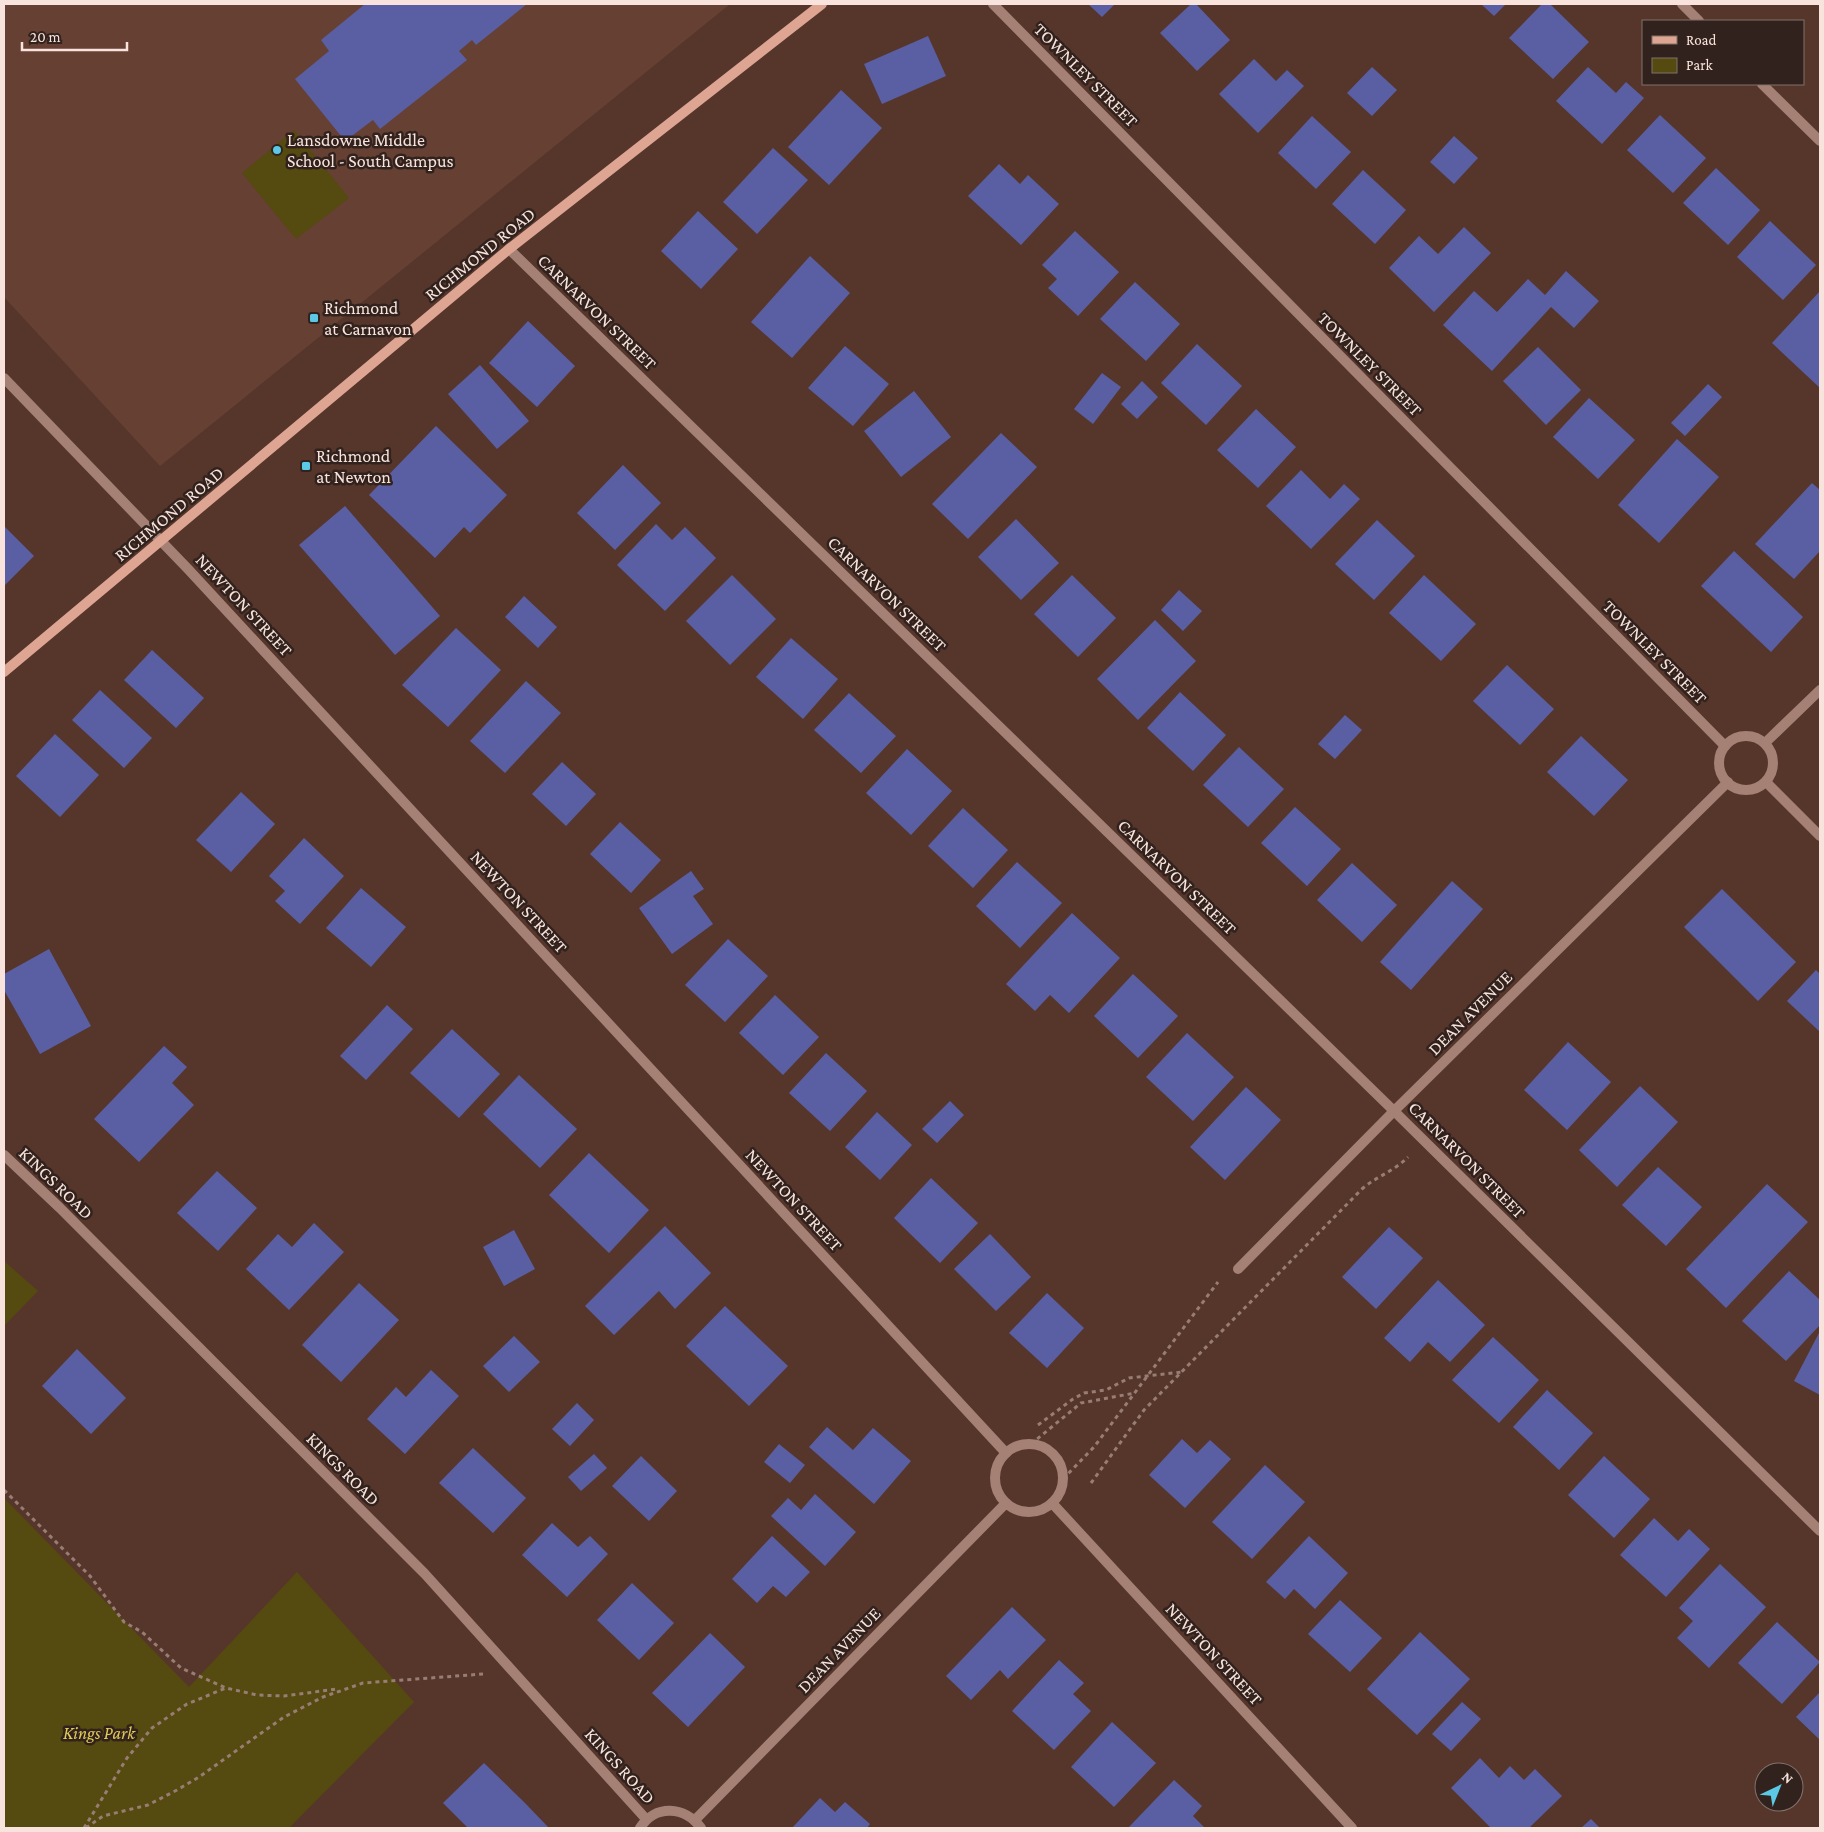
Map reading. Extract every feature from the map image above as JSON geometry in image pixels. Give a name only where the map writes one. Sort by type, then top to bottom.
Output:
[{"type":"main road","name":"RICHMOND ROAD","points":[[4,672],[509,249],[822,4]]},
{"type":"street","name":"TOWNLEY STREET","points":[[993,4],[1725,746]]},
{"type":"street","points":[[1682,4],[1698,20]]},
{"type":"street","points":[[1763,85],[1820,141]]},
{"type":"street","name":"CARNARVON STREET","points":[[509,249],[1394,1110],[1820,1530]]},
{"type":"street","name":"NEWTON STREET","points":[[4,378],[162,541],[1006,1453]]},
{"type":"street","points":[[1765,744],[1820,690]]},
{"type":"street","points":[[1744,736],[1755,738],[1765,744],[1772,756],[1772,770],[1766,782],[1757,788],[1747,790],[1736,788],[1728,782],[1722,774],[1720,764],[1725,746],[1734,739],[1744,736]]},
{"type":"street","name":"DEAN AVENUE","points":[[1238,1269],[1394,1110],[1728,782]]},
{"type":"street","points":[[1766,782],[1820,836]]},
{"type":"street","name":"KINGS ROAD","points":[[4,1156],[60,1208],[425,1574],[514,1672],[643,1824]]},
{"type":"street","points":[[1031,1444],[1043,1448],[1054,1455],[1061,1466],[1063,1480],[1060,1492],[1052,1503],[1042,1510],[1029,1512],[1016,1510],[1006,1503],[997,1492],[995,1478],[998,1464],[1006,1453],[1017,1446],[1031,1444]]},
{"type":"street","name":"DEAN AVENUE","points":[[698,1824],[1006,1503]]},
{"type":"street","name":"NEWTON STREET","points":[[1052,1503],[1352,1828]]},
{"type":"street","points":[[643,1824],[657,1812],[671,1810],[684,1813],[698,1824]]},
{"type":"path","points":[[1091,1483],[1144,1410],[1362,1189],[1375,1179],[1396,1168],[1424,1141]]},
{"type":"path","points":[[1063,1480],[1094,1447],[1136,1393],[1220,1278],[1238,1269]]},
{"type":"path","points":[[1038,1425],[1084,1393],[1106,1390],[1129,1378],[1149,1374],[1182,1372]]},
{"type":"path","points":[[1031,1444],[1081,1403],[1136,1393]]},
{"type":"path","points":[[4,1490],[90,1576],[124,1622],[142,1632],[181,1668],[226,1688],[257,1695],[284,1696],[345,1688],[364,1683],[514,1672]]},
{"type":"path","points":[[85,1828],[127,1758],[152,1728],[187,1704],[226,1688]]},
{"type":"path","points":[[85,1828],[103,1816],[148,1805],[177,1790],[199,1777],[284,1717],[345,1688]]},
{"type":"shaded area","name":"Lansdowne Middle School - South Campus","points":[[4,4],[730,4],[160,466],[4,297]]},
{"type":"green space","points":[[294,130],[349,198],[296,239],[242,173]]},
{"type":"green space","points":[[4,1261],[38,1291],[4,1326]]},
{"type":"green space","name":"Kings Park","points":[[4,1498],[189,1687],[297,1572],[414,1702],[289,1828],[4,1828]]},
{"type":"building","points":[[365,4],[527,4],[476,45],[472,40],[459,51],[467,60],[380,129],[373,120],[345,141],[295,79],[329,51],[321,40]]},
{"type":"building","points":[[1088,4],[1115,4],[1102,17]]},
{"type":"building","points":[[1191,4],[1196,4],[1230,40],[1197,71],[1160,33]]},
{"type":"building","points":[[1481,4],[1506,4],[1494,16]]},
{"type":"building","points":[[1542,4],[1550,4],[1589,42],[1553,79],[1509,38]]},
{"type":"building","points":[[928,36],[946,76],[882,104],[864,64]]},
{"type":"building","points":[[1254,59],[1276,81],[1287,70],[1304,86],[1258,133],[1219,94]]},
{"type":"building","points":[[1372,67],[1397,90],[1372,116],[1347,93]]},
{"type":"building","points":[[1588,67],[1616,93],[1626,82],[1644,98],[1602,144],[1556,101]]},
{"type":"building","points":[[841,90],[882,128],[829,185],[788,147]]},
{"type":"building","points":[[1660,115],[1706,158],[1673,193],[1627,150]]},
{"type":"building","points":[[1312,116],[1351,152],[1316,189],[1278,153]]},
{"type":"building","points":[[1454,136],[1478,158],[1454,184],[1430,162]]},
{"type":"building","points":[[773,148],[808,180],[757,234],[723,202]]},
{"type":"building","points":[[999,164],[1020,184],[1028,175],[1059,204],[1021,245],[968,196]]},
{"type":"building","points":[[1716,168],[1760,210],[1728,245],[1683,203]]},
{"type":"building","points":[[1363,170],[1406,210],[1375,244],[1332,204]]},
{"type":"building","points":[[698,211],[738,249],[701,289],[661,251]]},
{"type":"building","points":[[1770,221],[1816,265],[1783,300],[1737,257]]},
{"type":"building","points":[[1464,227],[1491,253],[1434,312],[1389,268],[1419,236],[1438,254]]},
{"type":"building","points":[[1075,231],[1119,272],[1078,316],[1048,288],[1057,279],[1042,265]]},
{"type":"building","points":[[810,256],[850,293],[792,358],[751,322]]},
{"type":"building","points":[[1566,271],[1599,301],[1574,328],[1551,307],[1492,371],[1443,325],[1474,291],[1497,312],[1528,279],[1545,295]]},
{"type":"building","points":[[1135,282],[1180,324],[1146,361],[1100,319]]},
{"type":"building","points":[[1820,291],[1820,388],[1772,343]]},
{"type":"building","points":[[528,321],[575,366],[537,407],[489,363]]},
{"type":"building","points":[[1197,344],[1242,386],[1206,425],[1161,383]]},
{"type":"building","points":[[845,346],[889,384],[853,426],[808,388]]},
{"type":"building","points":[[1538,347],[1581,390],[1546,425],[1503,381]]},
{"type":"building","points":[[480,365],[529,421],[497,449],[448,394]]},
{"type":"building","points":[[1102,373],[1121,387],[1093,424],[1074,409]]},
{"type":"building","points":[[1142,381],[1158,397],[1137,419],[1121,404]]},
{"type":"building","points":[[1708,384],[1722,397],[1685,436],[1671,423]]},
{"type":"building","points":[[914,391],[951,437],[901,477],[864,431]]},
{"type":"building","points":[[1589,398],[1635,440],[1598,479],[1553,437]]},
{"type":"building","points":[[1256,409],[1296,447],[1258,488],[1217,450]]},
{"type":"building","points":[[436,426],[507,495],[470,533],[464,527],[435,558],[369,495]]},
{"type":"building","points":[[1001,433],[1037,467],[968,539],[932,504]]},
{"type":"building","points":[[1677,439],[1719,477],[1659,543],[1618,505]]},
{"type":"building","points":[[623,465],[661,503],[615,550],[577,513]]},
{"type":"building","points":[[1301,470],[1330,499],[1344,484],[1360,499],[1311,549],[1266,506]]},
{"type":"building","points":[[1812,483],[1820,490],[1820,551],[1794,579],[1755,544]]},
{"type":"building","points":[[345,506],[440,616],[395,655],[299,545]]},
{"type":"building","points":[[1016,519],[1059,563],[1021,600],[978,557]]},
{"type":"building","points":[[1377,520],[1415,556],[1374,600],[1335,564]]},
{"type":"building","points":[[656,524],[672,540],[685,527],[716,558],[665,611],[617,565]]},
{"type":"building","points":[[4,526],[34,556],[4,586]]},
{"type":"building","points":[[1734,551],[1803,617],[1771,652],[1701,586]]},
{"type":"building","points":[[732,575],[776,619],[730,665],[686,621]]},
{"type":"building","points":[[1072,575],[1116,618],[1078,657],[1034,614]]},
{"type":"building","points":[[1424,575],[1476,624],[1441,661],[1389,613]]},
{"type":"building","points":[[1179,590],[1202,611],[1183,631],[1161,610]]},
{"type":"building","points":[[524,596],[557,627],[538,648],[505,617]]},
{"type":"building","points":[[1155,620],[1196,661],[1138,720],[1097,679]]},
{"type":"building","points":[[456,628],[501,670],[448,727],[402,685]]},
{"type":"building","points":[[791,638],[838,679],[803,719],[756,677]]},
{"type":"building","points":[[152,650],[204,698],[176,728],[124,680]]},
{"type":"building","points":[[1507,665],[1554,709],[1520,745],[1473,701]]},
{"type":"building","points":[[526,681],[561,713],[505,773],[470,741]]},
{"type":"building","points":[[100,690],[152,738],[124,768],[72,720]]},
{"type":"building","points":[[1180,692],[1226,735],[1193,771],[1147,728]]},
{"type":"building","points":[[849,693],[896,736],[861,773],[814,730]]},
{"type":"building","points":[[1345,715],[1362,730],[1335,759],[1318,744]]},
{"type":"building","points":[[55,734],[99,775],[60,817],[16,776]]},
{"type":"building","points":[[1581,736],[1628,780],[1594,816],[1547,772]]},
{"type":"building","points":[[1239,747],[1284,789],[1248,827],[1203,785]]},
{"type":"building","points":[[907,749],[952,791],[911,835],[866,793]]},
{"type":"building","points":[[562,762],[596,794],[566,826],[532,794]]},
{"type":"building","points":[[241,792],[275,824],[231,872],[196,840]]},
{"type":"building","points":[[1295,807],[1341,849],[1307,886],[1261,843]]},
{"type":"building","points":[[963,808],[1008,850],[973,888],[928,846]]},
{"type":"building","points":[[620,822],[661,860],[631,893],[590,854]]},
{"type":"building","points":[[304,838],[344,876],[300,924],[275,901],[285,891],[269,876]]},
{"type":"building","points":[[1017,862],[1062,903],[1020,948],[976,906]]},
{"type":"building","points":[[1352,863],[1397,905],[1362,942],[1317,900]]},
{"type":"building","points":[[691,871],[704,889],[693,896],[713,924],[672,954],[639,908]]},
{"type":"building","points":[[1452,881],[1483,909],[1411,990],[1380,962]]},
{"type":"building","points":[[361,888],[406,927],[371,967],[326,928]]},
{"type":"building","points":[[1722,889],[1796,962],[1758,1001],[1684,927]]},
{"type":"building","points":[[1072,913],[1120,958],[1069,1013],[1050,995],[1035,1011],[1006,984]]},
{"type":"building","points":[[728,939],[768,976],[725,1022],[685,985]]},
{"type":"building","points":[[49,949],[91,1026],[40,1054],[4,990],[4,974]]},
{"type":"building","points":[[1816,970],[1820,974],[1820,1032],[1787,1001]]},
{"type":"building","points":[[1133,974],[1178,1016],[1138,1058],[1094,1016]]},
{"type":"building","points":[[775,995],[819,1037],[783,1075],[739,1033]]},
{"type":"building","points":[[387,1005],[413,1029],[366,1080],[340,1056]]},
{"type":"building","points":[[452,1029],[500,1074],[459,1118],[410,1073]]},
{"type":"building","points":[[1187,1033],[1234,1077],[1193,1121],[1146,1077]]},
{"type":"building","points":[[1568,1042],[1611,1082],[1567,1130],[1524,1090]]},
{"type":"building","points":[[164,1046],[187,1067],[172,1083],[194,1105],[139,1162],[94,1119]]},
{"type":"building","points":[[826,1053],[867,1091],[830,1131],[789,1093]]},
{"type":"building","points":[[519,1075],[577,1129],[540,1168],[483,1114]]},
{"type":"building","points":[[1640,1086],[1678,1122],[1617,1187],[1579,1150]]},
{"type":"building","points":[[1246,1087],[1281,1120],[1225,1180],[1190,1147]]},
{"type":"building","points":[[950,1101],[964,1115],[937,1143],[922,1129]]},
{"type":"building","points":[[877,1112],[912,1145],[880,1180],[845,1147]]},
{"type":"building","points":[[589,1153],[649,1210],[609,1253],[549,1195]]},
{"type":"building","points":[[1658,1167],[1702,1207],[1666,1246],[1622,1205]]},
{"type":"building","points":[[217,1171],[257,1208],[218,1251],[177,1213]]},
{"type":"building","points":[[931,1178],[978,1223],[940,1263],[894,1218]]},
{"type":"building","points":[[1767,1184],[1808,1222],[1726,1308],[1686,1269]]},
{"type":"building","points":[[314,1223],[344,1252],[289,1310],[246,1269],[278,1234],[292,1247]]},
{"type":"building","points":[[665,1226],[711,1273],[675,1309],[659,1291],[614,1335],[585,1306]]},
{"type":"building","points":[[1389,1227],[1423,1258],[1376,1309],[1342,1277]]},
{"type":"building","points":[[514,1230],[535,1269],[504,1286],[483,1247]]},
{"type":"building","points":[[990,1234],[1031,1277],[996,1311],[954,1269]]},
{"type":"building","points":[[1789,1271],[1820,1300],[1820,1325],[1786,1361],[1742,1321]]},
{"type":"building","points":[[1438,1280],[1485,1325],[1450,1362],[1428,1342],[1410,1362],[1384,1338]]},
{"type":"building","points":[[359,1283],[399,1320],[341,1382],[302,1345]]},
{"type":"building","points":[[1047,1293],[1084,1328],[1047,1368],[1009,1333]]},
{"type":"building","points":[[725,1306],[788,1366],[749,1406],[686,1346]]},
{"type":"building","points":[[1820,1331],[1820,1395],[1794,1381]]},
{"type":"building","points":[[514,1336],[540,1362],[509,1392],[483,1366]]},
{"type":"building","points":[[1493,1337],[1539,1380],[1499,1423],[1452,1380]]},
{"type":"building","points":[[77,1349],[126,1398],[91,1434],[42,1386]]},
{"type":"building","points":[[431,1370],[459,1396],[405,1454],[367,1419],[396,1387],[406,1397]]},
{"type":"building","points":[[1547,1390],[1593,1433],[1559,1470],[1513,1427]]},
{"type":"building","points":[[577,1403],[594,1420],[570,1446],[552,1429]]},
{"type":"building","points":[[827,1427],[853,1450],[873,1428],[911,1461],[874,1504],[809,1447]]},
{"type":"building","points":[[1182,1439],[1197,1453],[1210,1440],[1231,1459],[1185,1508],[1149,1475]]},
{"type":"building","points":[[779,1444],[805,1465],[790,1483],[764,1462]]},
{"type":"building","points":[[473,1448],[526,1498],[493,1533],[439,1483]]},
{"type":"building","points":[[594,1454],[607,1468],[581,1491],[568,1477]]},
{"type":"building","points":[[641,1456],[677,1491],[649,1521],[612,1486]]},
{"type":"building","points":[[1604,1456],[1650,1499],[1614,1538],[1568,1495]]},
{"type":"building","points":[[1265,1465],[1305,1502],[1252,1559],[1212,1522]]},
{"type":"building","points":[[815,1494],[856,1532],[825,1566],[771,1516],[788,1498],[801,1510]]},
{"type":"building","points":[[1654,1518],[1678,1541],[1689,1529],[1710,1549],[1666,1597],[1620,1555]]},
{"type":"building","points":[[552,1523],[578,1547],[590,1536],[608,1554],[567,1597],[522,1555]]},
{"type":"building","points":[[772,1536],[810,1572],[786,1597],[773,1586],[757,1603],[732,1579]]},
{"type":"building","points":[[1309,1536],[1348,1573],[1315,1609],[1294,1589],[1285,1599],[1266,1582]]},
{"type":"building","points":[[1720,1564],[1766,1607],[1709,1668],[1677,1638],[1693,1621],[1679,1608]]},
{"type":"building","points":[[632,1583],[674,1623],[639,1660],[597,1620]]},
{"type":"building","points":[[1340,1600],[1382,1638],[1350,1672],[1308,1634]]},
{"type":"building","points":[[1012,1607],[1046,1640],[1008,1679],[1000,1670],[971,1700],[946,1676]]},
{"type":"building","points":[[1777,1622],[1820,1662],[1782,1704],[1738,1663]]},
{"type":"building","points":[[1420,1632],[1470,1679],[1417,1735],[1367,1689]]},
{"type":"building","points":[[710,1633],[745,1667],[688,1727],[652,1693]]},
{"type":"building","points":[[1059,1660],[1084,1683],[1073,1694],[1091,1711],[1054,1750],[1012,1711]]},
{"type":"building","points":[[1820,1692],[1820,1740],[1796,1717]]},
{"type":"building","points":[[1462,1702],[1481,1719],[1451,1751],[1432,1734]]},
{"type":"building","points":[[1112,1722],[1156,1763],[1114,1807],[1071,1767]]},
{"type":"building","points":[[1480,1758],[1499,1778],[1510,1766],[1524,1780],[1535,1769],[1562,1796],[1529,1828],[1491,1828],[1451,1788]]},
{"type":"building","points":[[484,1763],[549,1828],[468,1828],[443,1803]]},
{"type":"building","points":[[1174,1780],[1202,1806],[1193,1816],[1205,1828],[1128,1828]]},
{"type":"building","points":[[820,1798],[835,1812],[845,1802],[870,1824],[867,1828],[792,1828]]},
{"type":"building","points":[[1591,1819],[1600,1828],[1581,1828]]},
{"type":"place","name":"Lansdowne Middle School - South Campus","points":[[277,150]]},
{"type":"place","name":"Richmond at Carnavon","points":[[314,318]]},
{"type":"place","name":"Richmond at Newton","points":[[306,466]]}]
